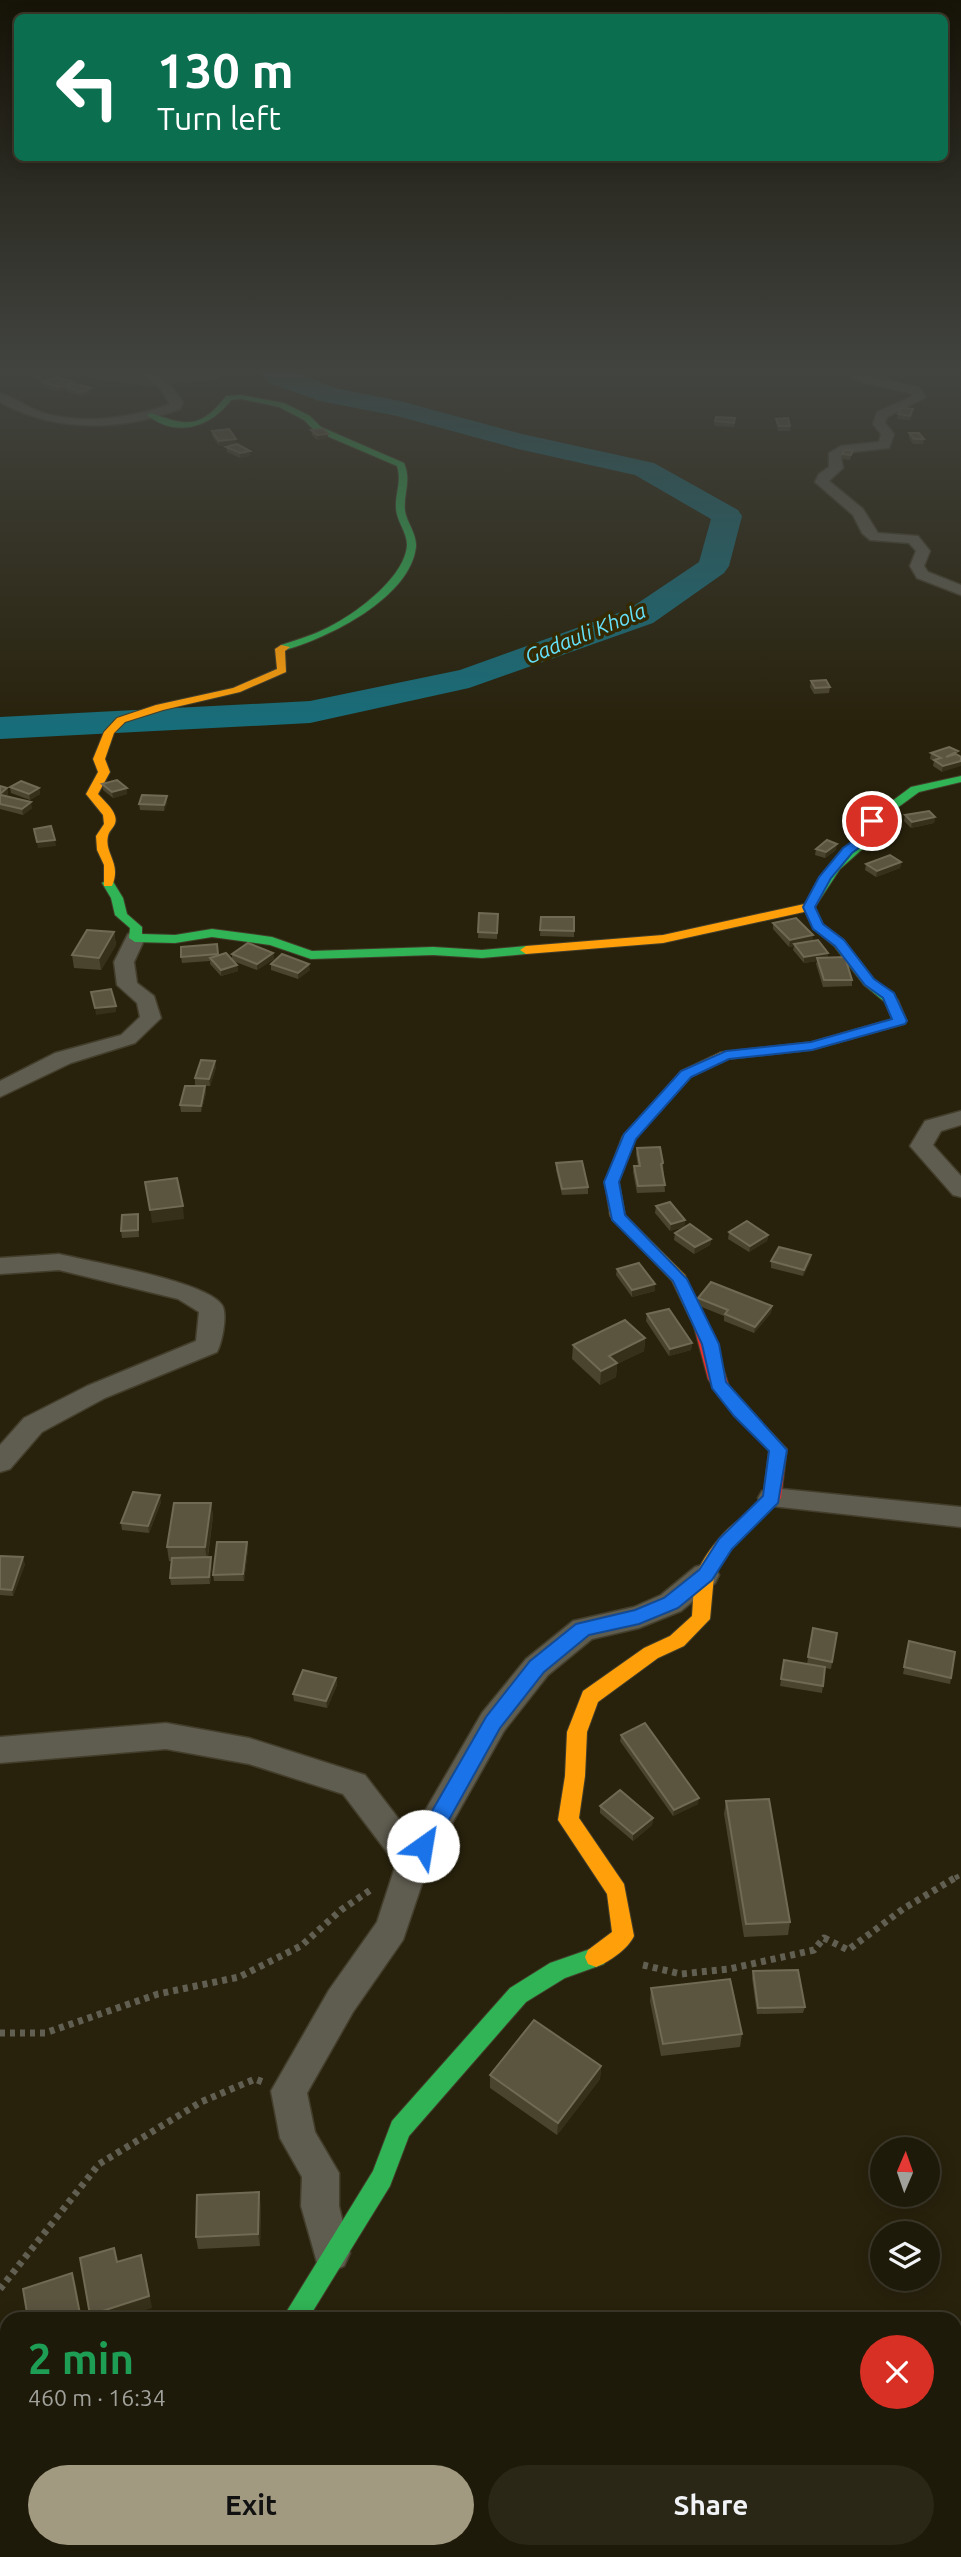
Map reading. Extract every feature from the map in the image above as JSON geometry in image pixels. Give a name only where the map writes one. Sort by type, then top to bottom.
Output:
[{"type":"street","points":[[0,1090],[63,1058],[128,1039],[152,1018],[147,1000],[127,985],[124,962],[135,938],[136,927],[121,915],[117,898],[108,883],[110,865],[103,850],[102,836],[110,824],[109,814],[92,794],[104,772],[99,759],[109,732],[121,719],[236,690],[282,670],[280,649],[339,627],[379,596],[399,572],[411,550],[410,532],[401,511],[407,487]]},
{"type":"street","points":[[829,487],[861,513],[870,525],[869,533],[875,537],[913,539],[923,551],[917,566],[922,575],[961,590]]},
{"type":"street","points":[[135,938],[175,939],[212,933],[272,941],[311,955],[433,951],[482,954],[663,939],[809,907],[817,897],[825,877],[848,850],[872,834],[872,821],[915,789],[961,779]]},
{"type":"street","points":[[331,2256],[320,2206],[321,2173],[298,2138],[289,2091],[341,2001],[391,1929],[414,1862],[493,1722],[537,1667],[583,1629],[639,1617],[671,1603],[705,1575],[725,1544],[772,1498],[778,1450],[740,1412],[718,1383],[710,1344],[679,1279],[618,1216],[612,1182],[629,1137],[686,1074],[726,1055],[812,1046],[900,1021],[889,996],[869,982],[839,943],[818,926],[809,907]]},
{"type":"street","points":[[961,1118],[933,1126],[921,1146],[961,1190]]},
{"type":"street","points":[[0,1266],[59,1262],[186,1293],[212,1309],[208,1346],[96,1392],[33,1425],[0,1462]]},
{"type":"street","points":[[772,1498],[961,1517]]},
{"type":"street","points":[[298,2312],[382,2179],[400,2129],[483,2032],[518,1995],[558,1970],[601,1955],[623,1936],[617,1891],[568,1820],[575,1776],[577,1732],[590,1697],[651,1653],[677,1641],[701,1619],[705,1575]]},
{"type":"street","points":[[0,1750],[166,1736],[249,1751],[355,1784],[414,1862]]},
{"type":"path","points":[[0,2033],[45,2034],[159,1994],[239,1977],[301,1946],[341,1910],[414,1862]]},
{"type":"path","points":[[601,1955],[681,1974],[771,1961],[814,1950],[824,1938],[848,1950],[869,1932],[927,1893],[961,1875]]},
{"type":"path","points":[[0,2289],[99,2164],[201,2102],[255,2080],[289,2091]]},
{"type":"building","points":[[826,680],[830,687],[815,688],[811,681]]},
{"type":"building","points":[[949,747],[958,751],[946,757],[956,754],[961,757],[961,761],[943,766],[934,760],[941,758],[931,753]]},
{"type":"building","points":[[117,780],[127,788],[112,792],[102,784]]},
{"type":"building","points":[[21,781],[39,788],[29,794],[10,787]]},
{"type":"building","points":[[1,795],[31,802],[22,809],[0,804]]},
{"type":"building","points":[[142,795],[167,796],[164,805],[139,804]]},
{"type":"building","points":[[929,811],[935,817],[912,822],[905,815]]},
{"type":"building","points":[[51,826],[55,840],[37,842],[34,829]]},
{"type":"building","points":[[827,840],[837,844],[826,852],[816,849]]},
{"type":"building","points":[[890,855],[901,862],[877,871],[866,864]]},
{"type":"building","points":[[479,913],[498,914],[497,933],[478,932]]},
{"type":"building","points":[[541,917],[574,917],[574,931],[540,930]]},
{"type":"building","points":[[796,918],[813,935],[790,940],[773,923]]},
{"type":"building","points":[[87,930],[114,932],[99,958],[72,955]]},
{"type":"building","points":[[818,940],[828,953],[804,957],[794,944]]},
{"type":"building","points":[[248,943],[273,953],[257,964],[232,954]]},
{"type":"building","points":[[217,944],[218,954],[181,957],[181,947]]},
{"type":"building","points":[[226,953],[237,965],[221,970],[210,958]]},
{"type":"building","points":[[282,954],[309,964],[298,973],[271,964]]},
{"type":"building","points":[[845,957],[852,980],[824,980],[817,958]]},
{"type":"building","points":[[111,989],[116,1006],[95,1008],[91,992]]},
{"type":"building","points":[[201,1060],[215,1061],[209,1079],[195,1078]]},
{"type":"building","points":[[185,1086],[205,1086],[201,1106],[180,1105]]},
{"type":"building","points":[[660,1147],[665,1185],[638,1186],[634,1166],[640,1166],[637,1148]]},
{"type":"building","points":[[582,1161],[588,1187],[562,1189],[556,1163]]},
{"type":"building","points":[[177,1178],[183,1206],[150,1210],[145,1182]]},
{"type":"building","points":[[670,1202],[685,1220],[671,1224],[656,1206]]},
{"type":"building","points":[[138,1214],[138,1230],[121,1231],[122,1215]]},
{"type":"building","points":[[747,1221],[768,1235],[750,1246],[729,1232]]},
{"type":"building","points":[[690,1224],[711,1239],[695,1247],[675,1233]]},
{"type":"building","points":[[779,1247],[811,1255],[804,1270],[771,1261]]},
{"type":"building","points":[[639,1263],[655,1284],[632,1290],[617,1269]]},
{"type":"building","points":[[711,1282],[772,1306],[755,1327],[725,1314],[728,1310],[698,1298]]},
{"type":"building","points":[[669,1309],[692,1343],[670,1349],[647,1314]]},
{"type":"building","points":[[625,1320],[645,1338],[609,1356],[617,1363],[601,1371],[573,1345]]},
{"type":"building","points":[[133,1492],[160,1495],[148,1526],[121,1523]]},
{"type":"building","points":[[174,1503],[211,1503],[205,1547],[167,1547]]},
{"type":"building","points":[[217,1542],[247,1542],[243,1574],[213,1575]]},
{"type":"building","points":[[0,1556],[23,1557],[12,1590],[0,1589]]},
{"type":"building","points":[[211,1557],[209,1577],[170,1578],[172,1558]]},
{"type":"building","points":[[813,1628],[837,1633],[832,1662],[808,1657]]},
{"type":"building","points":[[909,1641],[955,1652],[951,1678],[904,1667]]},
{"type":"building","points":[[784,1660],[825,1667],[823,1686],[781,1679]]},
{"type":"building","points":[[303,1670],[336,1678],[326,1701],[293,1694]]},
{"type":"building","points":[[645,1723],[699,1798],[674,1810],[621,1735]]},
{"type":"building","points":[[620,1790],[653,1818],[633,1834],[600,1806]]},
{"type":"building","points":[[769,1799],[790,1922],[746,1924],[726,1801]]},
{"type":"building","points":[[798,1970],[805,2007],[758,2008],[753,1971]]},
{"type":"building","points":[[730,1979],[742,2034],[663,2044],[651,1988]]},
{"type":"building","points":[[534,2020],[601,2066],[558,2123],[490,2075]]},
{"type":"building","points":[[259,2192],[258,2234],[196,2237],[197,2195]]},
{"type":"building","points":[[114,2248],[117,2262],[141,2255],[149,2296],[99,2312],[89,2312],[80,2258]]},
{"type":"building","points":[[72,2273],[80,2312],[27,2312],[23,2289]]},
{"type":"waterway","name":"Gadauli Khola","points":[[0,728],[310,712],[469,678],[641,616],[713,566],[727,516],[676,487]]},
{"type":"traffic: fast","points":[[285,647],[323,634],[346,622],[381,594],[401,571],[411,548],[401,512],[404,487]]},
{"type":"traffic: fast","points":[[891,1000],[869,982],[839,943],[818,926],[809,907],[836,866],[872,834],[872,821],[915,789],[961,779]]},
{"type":"traffic: fast","points":[[108,883],[117,898],[121,915],[136,927],[135,938],[175,939],[212,933],[272,941],[311,955],[433,951],[482,954],[526,950]]},
{"type":"traffic: fast","points":[[298,2312],[382,2178],[400,2129],[518,1995],[558,1970],[596,1957]]},
{"type":"traffic: slow","points":[[108,883],[110,865],[103,850],[102,836],[110,824],[109,814],[92,794],[104,772],[99,759],[109,732],[121,720],[160,707],[236,690],[282,670],[280,649],[285,647]]},
{"type":"traffic: slow","points":[[526,950],[663,939],[809,907]]},
{"type":"traffic: slow","points":[[702,1327],[679,1279],[618,1216],[612,1182],[629,1137],[686,1074],[726,1055],[812,1046],[900,1021],[891,1000]]},
{"type":"traffic: slow","points":[[596,1957],[623,1936],[617,1891],[568,1820],[575,1776],[577,1732],[590,1697],[651,1653],[677,1641],[701,1619],[705,1575],[725,1544],[744,1525]]},
{"type":"traffic: jam","points":[[702,1327],[717,1379],[724,1393],[778,1449],[772,1498],[744,1525]]},
{"type":"route","points":[[423,1846],[493,1722],[537,1667],[583,1629],[639,1617],[671,1603],[705,1575],[725,1544],[772,1498],[778,1450],[740,1412],[718,1383],[710,1344],[679,1279],[618,1216],[612,1182],[629,1137],[686,1074],[726,1055],[812,1046],[900,1021],[889,996],[869,982],[858,964],[839,943],[818,926],[809,907],[817,897],[825,877],[848,850],[872,834],[872,821]]}]
